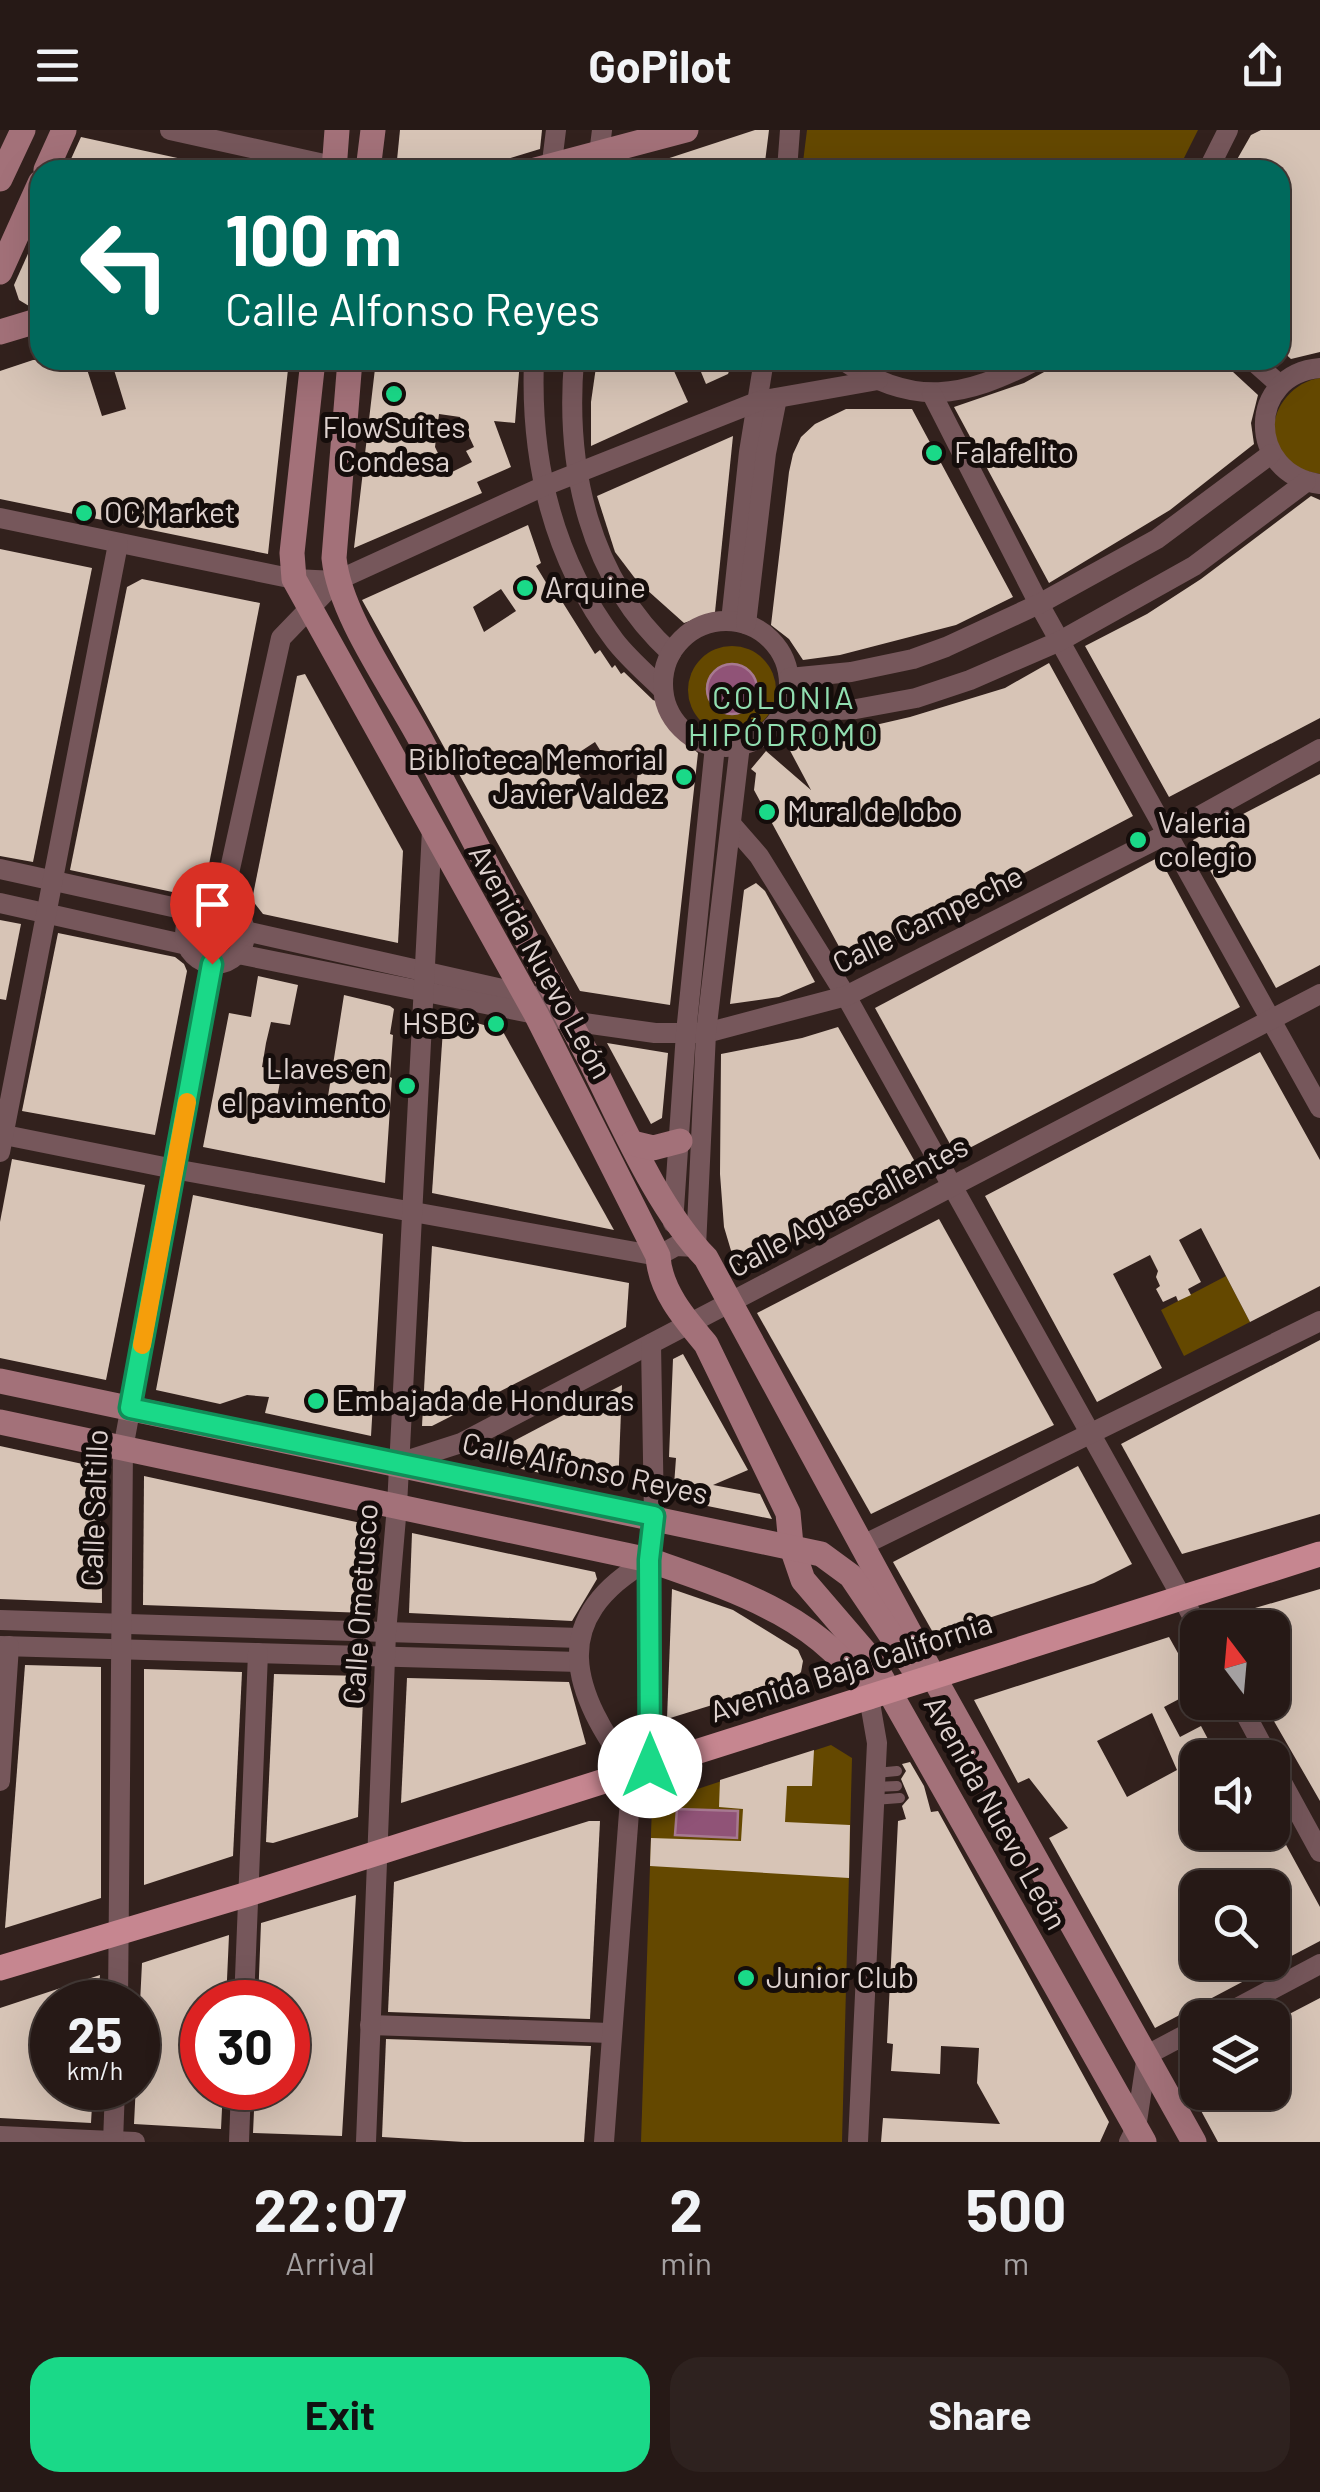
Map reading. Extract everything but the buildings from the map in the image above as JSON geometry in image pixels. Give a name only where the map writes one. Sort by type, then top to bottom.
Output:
[{"type":"main road","points":[[0,179],[23,130]]},
{"type":"main road","points":[[50,160],[64,130]]},
{"type":"main road","points":[[338,130],[340,160]]},
{"type":"main road","points":[[369,160],[373,130]]},
{"type":"main road","points":[[571,160],[686,130]]},
{"type":"main road","points":[[0,272],[30,205]]},
{"type":"main road","points":[[0,332],[30,323]]},
{"type":"main road","name":"Avenida Nuevo León","points":[[313,370],[292,552],[294,578],[530,1004],[658,1256],[659,1277],[706,1344],[788,1513],[791,1545],[803,1580],[870,1658],[879,1694],[1094,2055],[1136,2137]]},
{"type":"main road","name":"Avenida Nuevo León","points":[[349,370],[334,558],[336,580],[352,616],[632,1143],[674,1217],[706,1258],[864,1545],[927,1678],[984,1765],[1194,2142]]},
{"type":"main road","points":[[632,1143],[653,1148],[680,1141]]},
{"type":"main road","name":"Calle Alfonso Reyes","points":[[0,1380],[822,1554],[851,1576],[927,1678]]},
{"type":"main road","points":[[0,1422],[649,1560],[749,1595],[819,1639],[879,1694]]},
{"type":"main road","name":"Avenida Baja California","points":[[0,1968],[379,1853],[1320,1554]]},
{"type":"main road","points":[[1094,2055],[1116,2056],[1142,2045]]},
{"type":"street","points":[[170,130],[304,160]]},
{"type":"street","points":[[548,160],[556,130]]},
{"type":"street","points":[[788,160],[790,130]]},
{"type":"street","points":[[1213,160],[1228,130]]},
{"type":"street","points":[[782,713],[856,709],[916,698],[970,680],[1060,641],[1194,566],[1313,484],[1283,469],[1271,454],[1264,418],[1280,385],[1294,375],[1320,368]]},
{"type":"street","points":[[534,370],[534,430],[542,488],[565,555],[592,608],[618,644],[663,690]]},
{"type":"street","points":[[574,370],[571,420],[576,475],[607,573],[646,631],[671,653]]},
{"type":"street","points":[[739,622],[758,452],[768,400],[765,370]]},
{"type":"street","points":[[860,370],[909,393],[932,394],[1016,370]]},
{"type":"street","points":[[1263,370],[1280,385]]},
{"type":"street","points":[[222,905],[281,638],[336,580],[542,488],[768,400],[878,380]]},
{"type":"street","points":[[932,394],[1039,604],[1320,1108]]},
{"type":"street","points":[[790,678],[851,672],[912,659],[1039,604],[1157,539],[1271,454]]},
{"type":"street","points":[[0,518],[294,578],[336,580]]},
{"type":"street","points":[[118,544],[1,1140],[658,1256],[676,1246],[696,1248],[696,1033],[716,746]]},
{"type":"street","points":[[713,622],[739,622],[762,632],[776,644],[790,678],[782,713],[772,728],[740,745],[716,746],[696,739],[680,727],[668,710],[664,670],[671,653],[696,628],[713,622]]},
{"type":"street","points":[[658,1256],[670,1241],[674,1217],[680,1141],[732,825],[740,745]]},
{"type":"street","name":"Calle Campeche","points":[[238,954],[424,982],[654,1034],[696,1033],[846,996],[1168,833],[1320,749]]},
{"type":"street","points":[[732,825],[759,856],[846,996],[1190,1610]]},
{"type":"street","name":"Calle Ometusco","points":[[366,2142],[386,1633],[397,1506],[432,830]]},
{"type":"street","points":[[0,869],[195,912]]},
{"type":"street","points":[[0,903],[187,944]]},
{"type":"street","points":[[212,904],[222,905],[238,914],[245,932],[238,954],[212,964],[197,958],[187,944],[186,927],[195,912],[212,904]]},
{"type":"street","name":"Calle Campeche","points":[[245,932],[424,982]]},
{"type":"street","name":"Calle Saltillo","points":[[119,1980],[123,1448],[212,964]]},
{"type":"street","name":"Calle Aguascalientes","points":[[399,1464],[461,1443],[1320,994]]},
{"type":"street","points":[[864,1545],[1320,1321]]},
{"type":"street","points":[[604,2142],[610,2033],[641,1769],[654,1516],[650,1344]]},
{"type":"street","points":[[641,1769],[595,1720],[578,1662],[580,1638],[594,1610],[613,1584],[649,1560]]},
{"type":"street","points":[[0,1620],[580,1638]]},
{"type":"street","points":[[0,1781],[4,1646],[578,1662]]},
{"type":"street","points":[[245,1980],[258,1653]]},
{"type":"street","points":[[858,2142],[879,1694]]},
{"type":"street","points":[[1290,1797],[1320,1852]]},
{"type":"street","points":[[1252,2000],[1320,1964]]},
{"type":"street","points":[[370,2025],[610,2033]]},
{"type":"street","points":[[1136,2137],[1142,2045],[1180,2033]]},
{"type":"street","points":[[113,2141],[114,2110]]},
{"type":"street","points":[[238,2142],[240,2110]]},
{"type":"street","points":[[0,2136],[134,2142]]},
{"type":"lane","points":[[874,1786],[897,1772]]},
{"type":"lane","points":[[874,1786],[897,1786]]},
{"type":"lane","points":[[874,1786],[900,1798]]},
{"type":"shaded area","points":[[807,130],[1198,130],[1183,160],[803,160]]},
{"type":"shaded area","points":[[1320,378],[1320,474],[1299,468],[1284,456],[1274,429],[1276,415],[1292,391]]},
{"type":"shaded area","points":[[732,646],[763,659],[776,690],[763,721],[732,734],[701,721],[688,690],[701,659]]},
{"type":"shaded area","points":[[732,664],[750,671],[757,689],[750,707],[732,714],[714,707],[707,689],[714,671]]},
{"type":"shaded area","points":[[1226,1276],[1250,1322],[1184,1356],[1161,1310]]},
{"type":"shaded area","name":"Junior Club","points":[[831,1745],[852,1758],[842,2142],[641,2142],[652,1804]]},
{"type":"shaded area","points":[[677,1809],[738,1811],[737,1838],[675,1835]]},
{"type":"slow traffic","points":[[142,1345],[187,1102]]},
{"type":"place","name":"FlowSuites Condesa","points":[[394,394]]},
{"type":"place","name":"Falafelito","points":[[934,453]]},
{"type":"place","name":"OC Market","points":[[84,513]]},
{"type":"place","name":"Arquine","points":[[525,588]]},
{"type":"place","name":"Biblioteca Memorial Javier Valdez","points":[[684,777]]},
{"type":"place","name":"Mural de lobo","points":[[767,812]]},
{"type":"place","name":"Valeria colegio","points":[[1138,840]]},
{"type":"place","name":"HSBC","points":[[496,1024]]},
{"type":"place","name":"Llaves en el pavimento","points":[[407,1086]]},
{"type":"place","name":"Embajada de Honduras","points":[[316,1401]]},
{"type":"place","name":"Junior Club","points":[[746,1978]]},
{"type":"district","name":"COLONIA HIPÓDROMO","points":[[784,716]]},
{"type":"route","points":[[212,964],[130,1408],[654,1516],[649,1560],[650,1766]]}]
